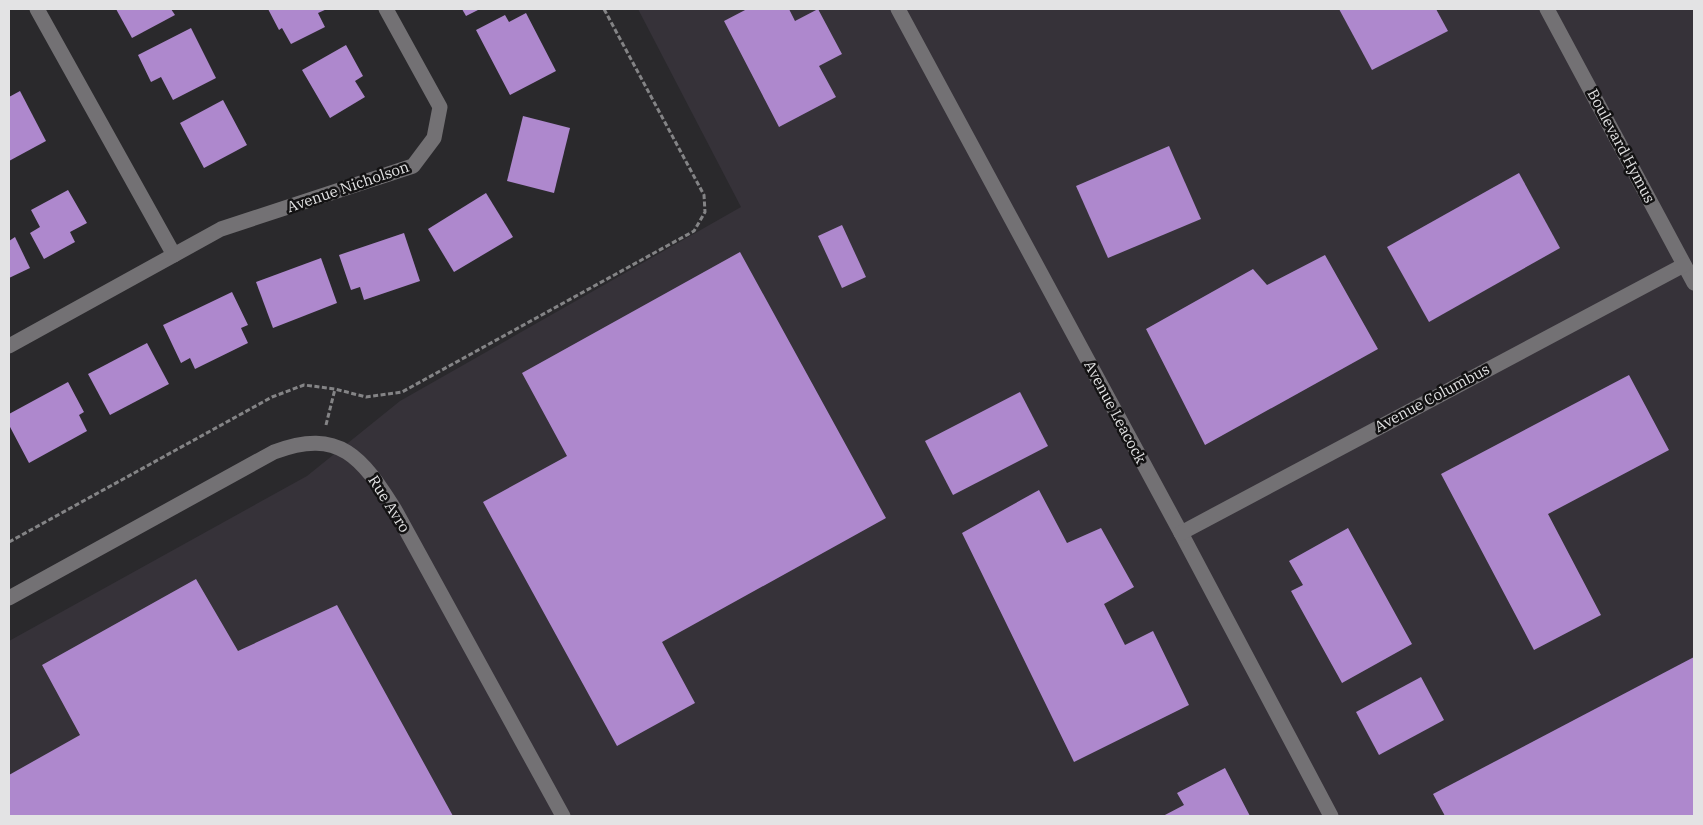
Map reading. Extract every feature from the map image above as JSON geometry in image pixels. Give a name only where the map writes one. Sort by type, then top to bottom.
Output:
[{"type":"street","points":[[37,9],[174,255]]},
{"type":"street","name":"Avenue Nicholson","points":[[9,346],[221,229],[413,166],[434,138],[440,107],[386,9]]},
{"type":"street","name":"Avenue Leacock","points":[[898,9],[1181,533],[1331,816]]},
{"type":"street","name":"Boulevard Hymus","points":[[1547,9],[1694,284]]},
{"type":"street","name":"Avenue Columbus","points":[[1181,533],[1684,265]]},
{"type":"street","name":"Rue Avro","points":[[9,598],[274,452],[294,444],[312,442],[330,444],[348,452],[361,463],[382,490],[563,816]]},
{"type":"path","points":[[9,542],[272,397],[304,385],[335,389],[366,397],[402,392],[694,230],[705,212],[704,195],[604,9]]},
{"type":"shaded area","points":[[638,9],[1694,9],[1694,816],[9,816],[9,641],[307,476],[400,401],[741,207]]},
{"type":"building","points":[[116,9],[171,9],[175,15],[132,38]]},
{"type":"building","points":[[268,9],[327,9],[318,13],[325,27],[291,44],[282,28],[279,30]]},
{"type":"building","points":[[462,9],[480,9],[466,16]]},
{"type":"building","points":[[747,9],[789,9],[795,21],[818,9],[842,54],[819,66],[836,97],[779,127],[724,21]]},
{"type":"building","points":[[1339,9],[1436,9],[1448,31],[1372,70]]},
{"type":"building","points":[[526,13],[556,71],[510,95],[476,30],[505,15],[509,22]]},
{"type":"building","points":[[191,28],[216,78],[173,100],[161,77],[151,82],[138,55]]},
{"type":"building","points":[[346,45],[363,76],[355,81],[365,97],[330,118],[302,70]]},
{"type":"building","points":[[20,91],[46,141],[9,161],[9,97]]},
{"type":"building","points":[[223,100],[247,145],[204,168],[180,123]]},
{"type":"building","points":[[523,116],[570,128],[554,193],[507,181]]},
{"type":"building","points":[[1169,146],[1201,219],[1108,258],[1076,186]]},
{"type":"building","points":[[1519,173],[1560,248],[1429,322],[1387,247]]},
{"type":"building","points":[[68,190],[87,223],[70,232],[75,242],[44,259],[30,233],[40,227],[31,210]]},
{"type":"building","points":[[486,193],[513,237],[454,272],[428,229]]},
{"type":"building","points":[[842,225],[866,277],[842,288],[818,236]]},
{"type":"building","points":[[404,233],[420,281],[364,300],[360,287],[351,290],[339,255]]},
{"type":"building","points":[[15,237],[30,268],[9,278],[9,241]]},
{"type":"building","points":[[740,252],[886,518],[662,642],[695,703],[617,746],[483,502],[567,456],[522,373]]},
{"type":"building","points":[[1325,255],[1378,349],[1205,445],[1146,329],[1253,269],[1267,285]]},
{"type":"building","points":[[321,258],[337,303],[273,328],[256,282]]},
{"type":"building","points":[[232,292],[248,325],[241,328],[248,343],[195,369],[190,358],[181,363],[163,325]]},
{"type":"building","points":[[147,343],[169,384],[110,415],[88,374]]},
{"type":"building","points":[[1629,375],[1669,450],[1548,514],[1601,615],[1534,650],[1441,474]]},
{"type":"building","points":[[68,382],[84,412],[79,415],[87,431],[29,463],[9,425],[9,414]]},
{"type":"building","points":[[1020,392],[1048,446],[953,495],[925,441]]},
{"type":"building","points":[[1039,490],[1067,543],[1101,528],[1134,587],[1104,604],[1125,645],[1153,631],[1189,705],[1074,762],[962,533]]},
{"type":"building","points":[[1348,528],[1412,644],[1342,683],[1291,591],[1303,585],[1289,561]]},
{"type":"building","points":[[196,579],[238,651],[337,605],[453,816],[9,816],[9,775],[80,735],[42,665]]},
{"type":"building","points":[[1694,657],[1694,816],[1445,816],[1433,794]]},
{"type":"building","points":[[1421,677],[1444,720],[1379,755],[1356,712]]},
{"type":"building","points":[[1225,768],[1250,816],[1163,816],[1184,805],[1177,793]]}]
